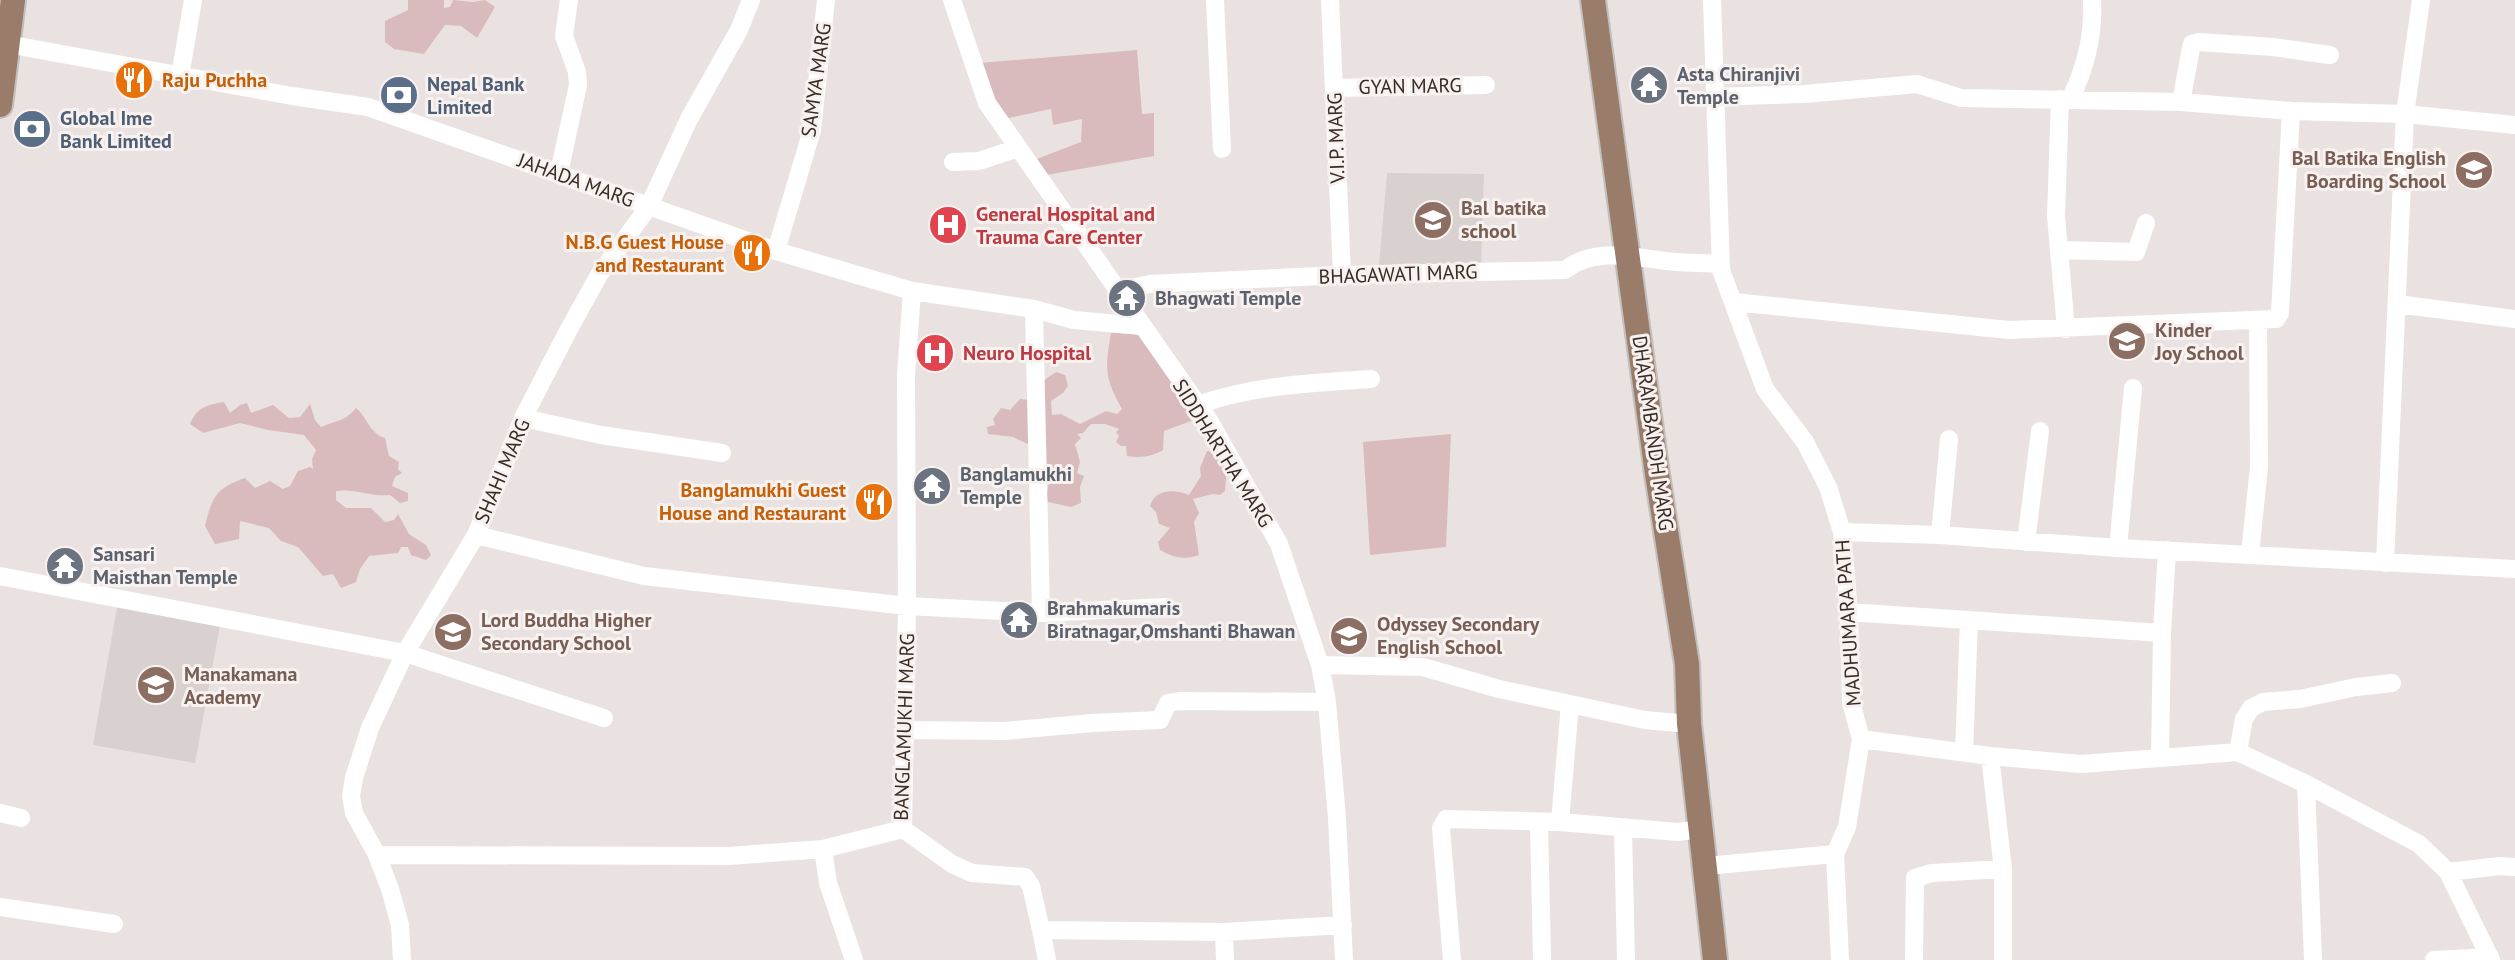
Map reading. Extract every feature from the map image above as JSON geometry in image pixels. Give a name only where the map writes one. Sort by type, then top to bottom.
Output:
[{"type":"main road","points":[[0,105],[13,0]]},
{"type":"main road","name":"DHARAMBANDH MARG","points":[[1593,0],[1657,474],[1687,664],[1689,724],[1715,960]]},
{"type":"street","points":[[180,76],[193,0]]},
{"type":"street","points":[[559,173],[578,85],[577,72],[564,36],[569,0]]},
{"type":"street","name":"SHAHI MARG","points":[[402,960],[400,925],[390,889],[377,855],[354,813],[351,796],[370,728],[405,653],[476,535],[523,418],[599,275],[649,206],[689,119],[739,30],[751,0]]},
{"type":"street","name":"SAMYA MARG","points":[[776,251],[812,130],[826,0]]},
{"type":"street","name":"SIDDHARTHA MARG","points":[[952,0],[987,103],[1198,405],[1279,544],[1320,665],[1327,702],[1344,960]]},
{"type":"street","points":[[1215,0],[1222,149]]},
{"type":"street","name":"V.I.P. MARG","points":[[1330,0],[1342,275]]},
{"type":"street","name":"MADHUMARA PATH","points":[[1712,0],[1721,264],[1765,389],[1805,442],[1828,487],[1842,532],[1849,612],[1851,702],[1861,739],[1847,827],[1835,854]]},
{"type":"street","points":[[2066,329],[2056,216],[2065,100],[2084,67],[2093,14],[2092,0]]},
{"type":"street","points":[[2385,563],[2405,114],[2421,0]]},
{"type":"street","name":"JAHADA MARG","points":[[7,44],[368,107],[776,251],[912,291],[1034,309],[1074,320],[1141,326]]},
{"type":"street","points":[[2181,102],[2192,44],[2273,47],[2330,55]]},
{"type":"street","points":[[1714,97],[1804,94],[1917,84],[1961,98],[2181,102],[2291,111],[2405,114],[2515,125]]},
{"type":"street","name":"GYAN MARG","points":[[1334,88],[1486,85]]},
{"type":"street","points":[[1734,302],[2009,330],[2276,319],[2280,313],[2291,111]]},
{"type":"street","points":[[953,162],[979,161],[1018,148]]},
{"type":"street","points":[[2059,250],[2136,252],[2146,223]]},
{"type":"street","name":"BHAGAWATI MARG","points":[[1116,291],[1150,284],[1342,275],[1565,270],[1578,260],[1629,254],[1674,262],[1721,264]]},
{"type":"street","name":"BANGLAMUKHI MARG","points":[[377,855],[729,856],[823,849],[903,829],[907,606],[906,375],[912,291]]},
{"type":"street","points":[[2397,304],[2515,319]]},
{"type":"street","points":[[1034,309],[1041,613]]},
{"type":"street","points":[[2250,554],[2259,467],[2258,321]]},
{"type":"street","points":[[1198,405],[1220,397],[1289,385],[1371,379]]},
{"type":"street","points":[[2118,548],[2133,388]]},
{"type":"street","points":[[523,418],[601,435],[722,453]]},
{"type":"street","points":[[2026,542],[2040,431]]},
{"type":"street","points":[[1940,535],[1949,439]]},
{"type":"street","points":[[1842,532],[2515,569]]},
{"type":"street","points":[[476,535],[644,576],[907,606],[1041,613],[1167,607]]},
{"type":"street","points":[[2160,757],[2167,550]]},
{"type":"street","points":[[0,576],[405,653],[604,718]]},
{"type":"street","points":[[1849,612],[2162,633]]},
{"type":"street","points":[[1964,752],[1969,620]]},
{"type":"street","points":[[1320,665],[1423,667],[1499,689],[1645,720],[1689,724]]},
{"type":"street","points":[[2238,752],[2244,719],[2251,708],[2263,702],[2300,699],[2392,683]]},
{"type":"street","points":[[905,730],[1005,731],[1160,720],[1168,703],[1179,701],[1327,702]]},
{"type":"street","points":[[1560,822],[1570,704]]},
{"type":"street","points":[[1861,739],[2081,764],[2238,752],[2419,844],[2448,872],[2491,959],[2434,960]]},
{"type":"street","points":[[1990,756],[2003,869],[2003,960]]},
{"type":"street","points":[[2306,784],[2313,960]]},
{"type":"street","points":[[0,813],[21,818]]},
{"type":"street","points":[[1452,960],[1441,828],[1446,819],[1539,824],[1560,822],[1678,832],[1701,829]]},
{"type":"street","points":[[1539,824],[1542,960]]},
{"type":"street","points":[[903,829],[952,864],[972,873],[1025,877],[1031,886],[1047,960]]},
{"type":"street","points":[[1623,829],[1626,960]]},
{"type":"street","points":[[823,849],[828,883],[854,960]]},
{"type":"street","points":[[1706,866],[1835,854],[1840,960]]},
{"type":"street","points":[[2448,872],[2515,867]]},
{"type":"street","points":[[1914,960],[1915,878],[1932,873],[2003,869]]},
{"type":"street","points":[[0,907],[114,924]]},
{"type":"street","points":[[1041,930],[1224,932],[1343,925]]},
{"type":"street","points":[[1224,932],[1225,960]]},
{"type":"shaded area","points":[[408,0],[444,0],[444,8],[450,7],[453,0],[485,0],[495,7],[477,38],[461,26],[445,25],[424,54],[394,49],[385,42],[385,21],[408,10]]},
{"type":"shaded area","points":[[1137,50],[1142,114],[1154,113],[1154,156],[1046,175],[1034,160],[1081,142],[1082,119],[1053,125],[1051,109],[1004,119],[980,63]]},
{"type":"shaded area","name":"Bal batika school","points":[[1387,173],[1484,174],[1481,266],[1379,266]]},
{"type":"shaded area","points":[[1126,329],[1143,337],[1193,408],[1191,421],[1164,431],[1163,450],[1141,457],[1127,456],[1126,446],[1116,442],[1119,429],[1105,424],[1091,424],[1083,433],[1077,434],[1081,438],[1075,444],[1080,462],[1077,473],[1084,476],[1080,487],[1081,503],[1071,507],[1048,502],[1049,482],[1041,475],[1043,451],[1013,437],[988,434],[987,427],[995,425],[993,419],[1001,408],[1010,410],[1020,399],[1030,400],[1043,381],[1056,372],[1065,375],[1068,386],[1051,401],[1052,415],[1061,414],[1080,424],[1106,411],[1117,414],[1122,409],[1109,380],[1108,356],[1111,333]]},
{"type":"shaded area","points":[[224,402],[230,413],[247,403],[251,413],[273,405],[289,418],[300,417],[310,404],[321,427],[344,418],[356,408],[375,433],[385,438],[389,456],[399,462],[398,469],[402,473],[395,477],[392,486],[408,493],[408,501],[400,503],[390,495],[343,490],[336,491],[336,500],[346,508],[371,508],[385,522],[394,520],[398,514],[409,534],[426,545],[431,555],[426,560],[411,555],[408,547],[401,547],[398,553],[369,556],[356,582],[341,588],[333,574],[323,576],[298,547],[281,541],[269,528],[240,521],[239,539],[215,544],[205,526],[213,501],[221,490],[245,478],[255,488],[270,481],[283,489],[290,486],[298,471],[313,469],[312,459],[316,450],[304,435],[240,423],[203,433],[190,424],[203,408]]},
{"type":"shaded area","points":[[1451,434],[1446,547],[1370,555],[1363,442]]},
{"type":"shaded area","points":[[1207,451],[1215,452],[1227,466],[1225,491],[1220,495],[1193,499],[1199,513],[1194,522],[1199,555],[1184,558],[1170,555],[1160,550],[1158,542],[1170,528],[1159,524],[1156,512],[1150,506],[1161,493],[1189,495],[1201,476],[1200,468]]},
{"type":"shaded area","name":"Manakamana Academy","points":[[117,607],[220,625],[195,763],[93,745]]},
{"type":"place","name":"Raju Puchha","points":[[134,80]]},
{"type":"place","name":"Asta Chiranjivi Temple","points":[[1649,85]]},
{"type":"place","name":"Nepal Bank Limited","points":[[399,95]]},
{"type":"place","name":"Global Ime Bank Limited","points":[[32,129]]},
{"type":"place","name":"Bal Batika English Boarding School","points":[[2474,170]]},
{"type":"place","name":"Bal batika school","points":[[1433,220]]},
{"type":"place","name":"General Hospital and Trauma Care Center","points":[[948,225]]},
{"type":"place","name":"N.B.G Guest House and Restaurant","points":[[752,253]]},
{"type":"place","name":"Bhagwati Temple","points":[[1127,298]]},
{"type":"place","name":"Kinder Joy School","points":[[2127,341]]},
{"type":"place","name":"Neuro Hospital","points":[[935,353]]},
{"type":"place","name":"Banglamukhi Temple","points":[[932,486]]},
{"type":"place","name":"Banglamukhi Guest House and Restaurant","points":[[874,502]]},
{"type":"place","name":"Sansari Maisthan Temple","points":[[65,566]]},
{"type":"place","name":"Brahmakumaris Biratnagar,Omshanti Bhawan","points":[[1019,620]]},
{"type":"place","name":"Lord Buddha Higher Secondary School","points":[[453,632]]},
{"type":"place","name":"Odyssey Secondary English School","points":[[1349,636]]},
{"type":"place","name":"Manakamana Academy","points":[[156,685]]}]
